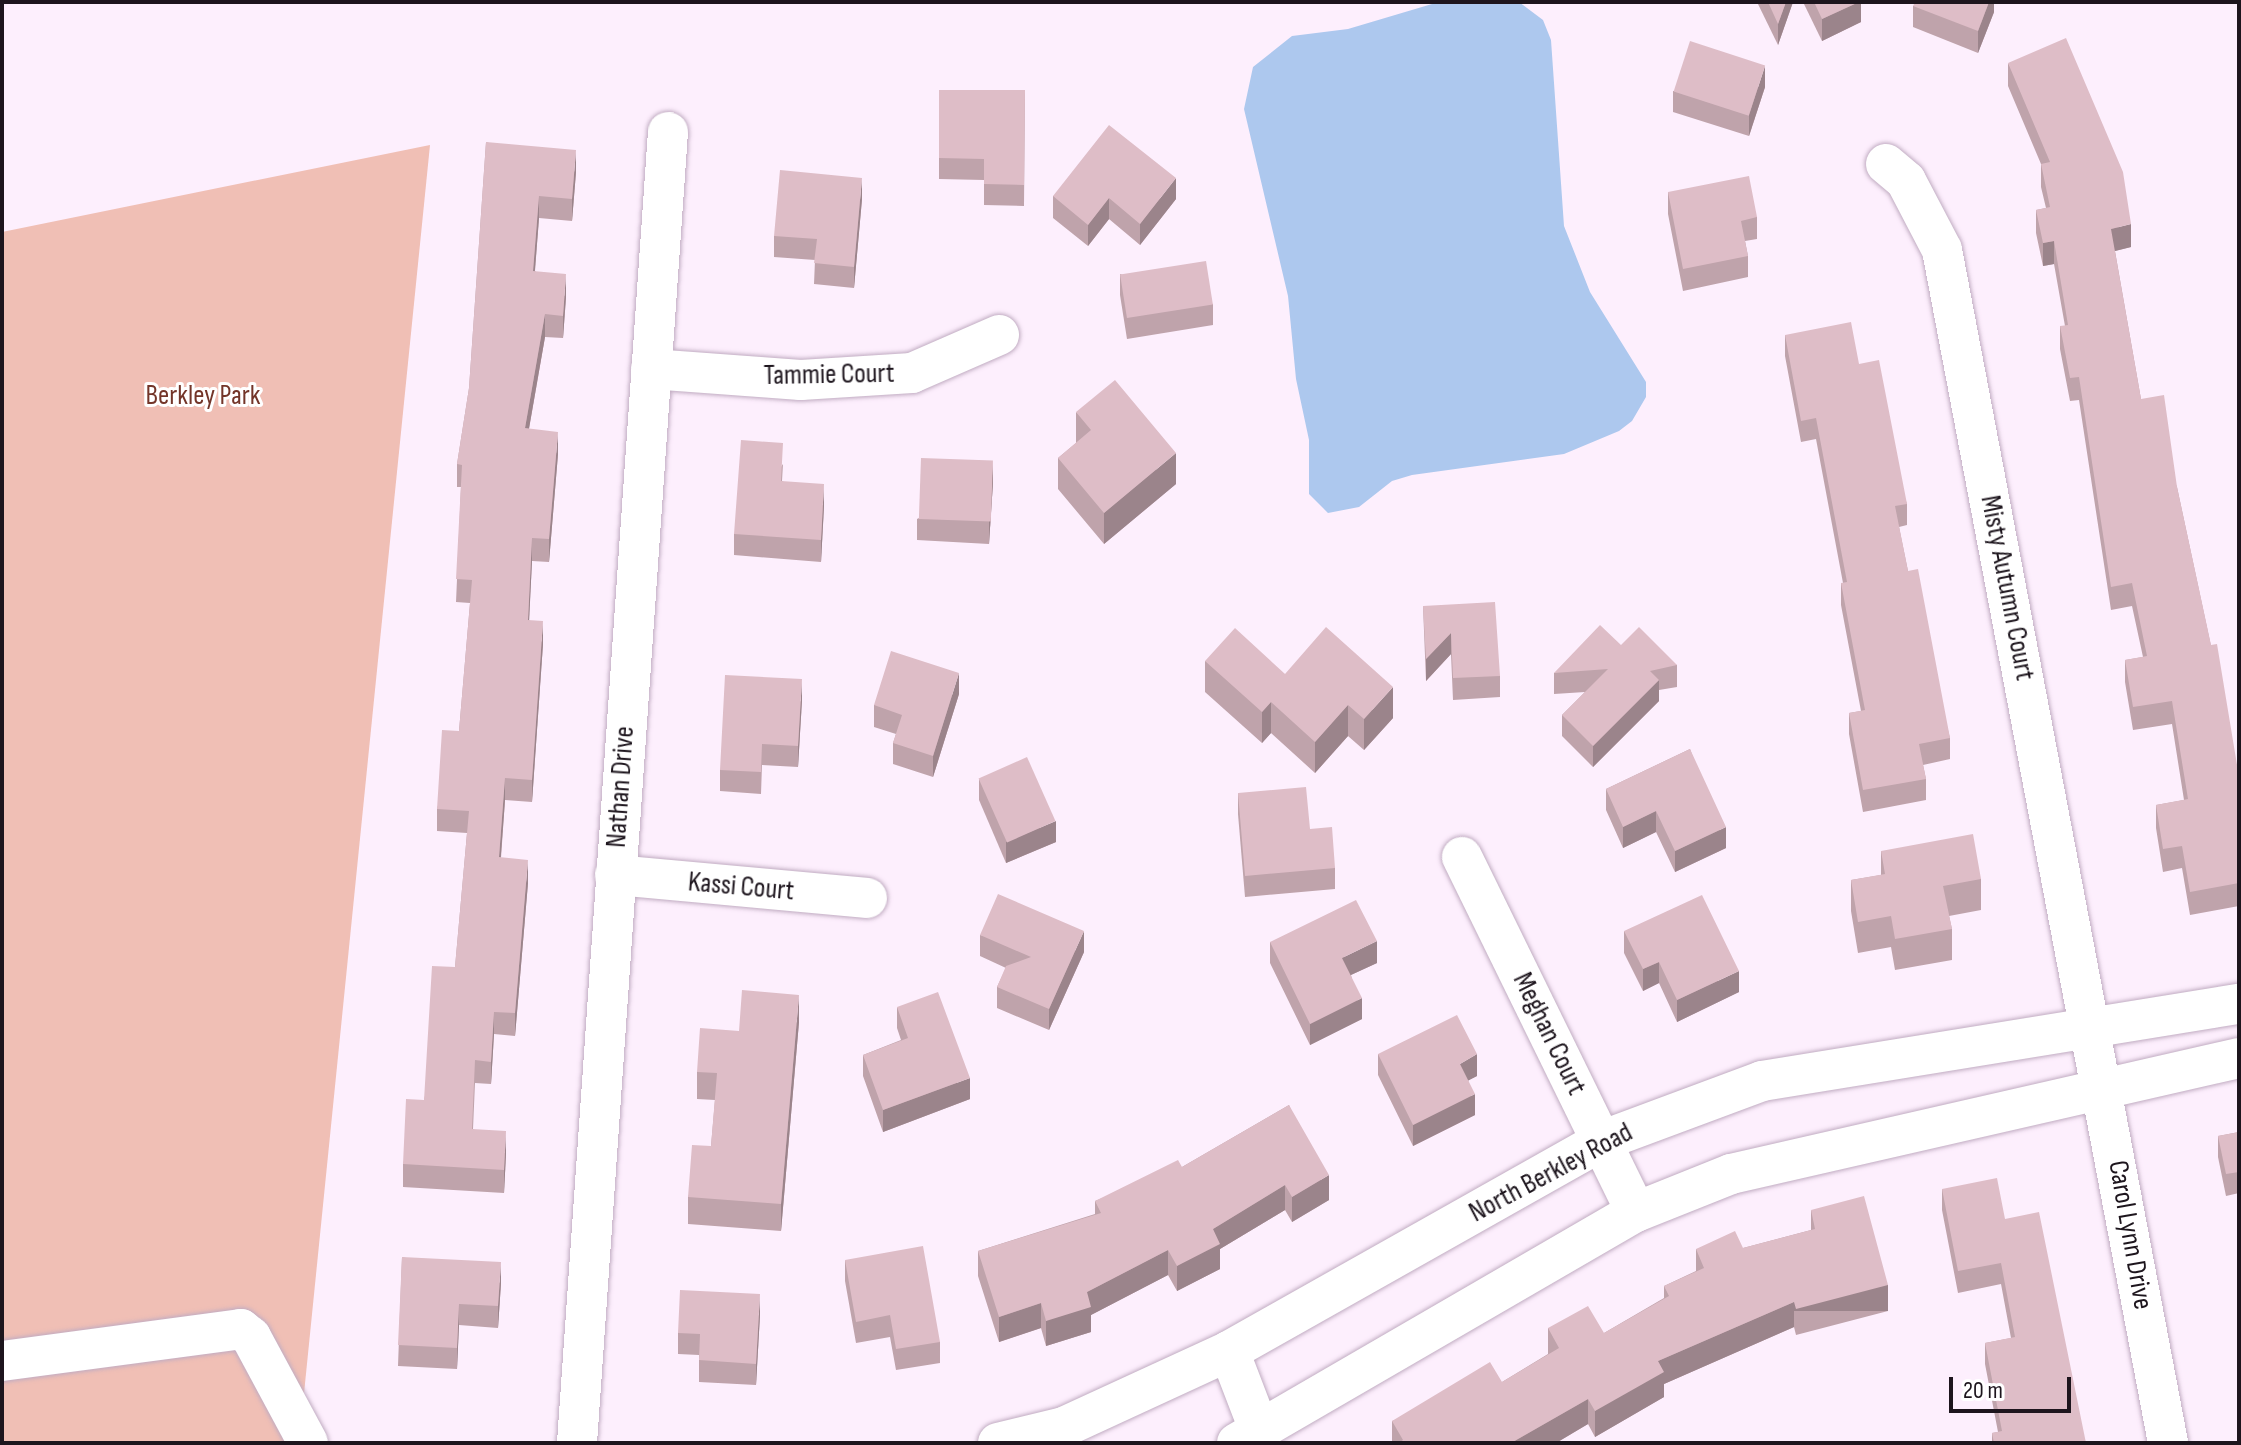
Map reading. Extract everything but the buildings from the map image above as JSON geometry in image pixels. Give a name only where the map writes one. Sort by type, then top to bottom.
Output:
[{"type":"street","name":"Nathan Drive","points":[[577,1443],[668,132]]},
{"type":"street","name":"Misty Autumn Court","points":[[1886,164],[1906,181],[1942,250],[2093,1027]]},
{"type":"street","name":"Tammie Court","points":[[651,369],[801,380],[912,373],[999,335]]},
{"type":"street","name":"Meghan Court","points":[[1462,857],[1636,1212]]},
{"type":"street","name":"Kassi Court","points":[[615,875],[867,898]]},
{"type":"street","name":"North Berkley Road","points":[[998,1443],[1064,1427],[1229,1351],[1601,1141],[1762,1081],[2239,1004]]},
{"type":"street","name":"Carol Lynn Drive","points":[[2093,1027],[2168,1443]]},
{"type":"street","points":[[1229,1351],[1251,1439],[1636,1212],[1731,1174],[2103,1085],[2239,1058]]},
{"type":"street","points":[[2,1361],[241,1329],[251,1337],[308,1443]]},
{"type":"green space","name":"Berkley Park","points":[[430,145],[299,1443],[2,1443],[2,232]]},
{"type":"water","points":[[1519,2],[1543,20],[1551,40],[1564,226],[1590,292],[1646,382],[1646,397],[1632,421],[1619,431],[1564,454],[1412,475],[1392,481],[1359,507],[1328,513],[1309,494],[1309,440],[1296,379],[1288,296],[1244,109],[1253,67],[1292,36],[1348,29],[1432,4]]}]
